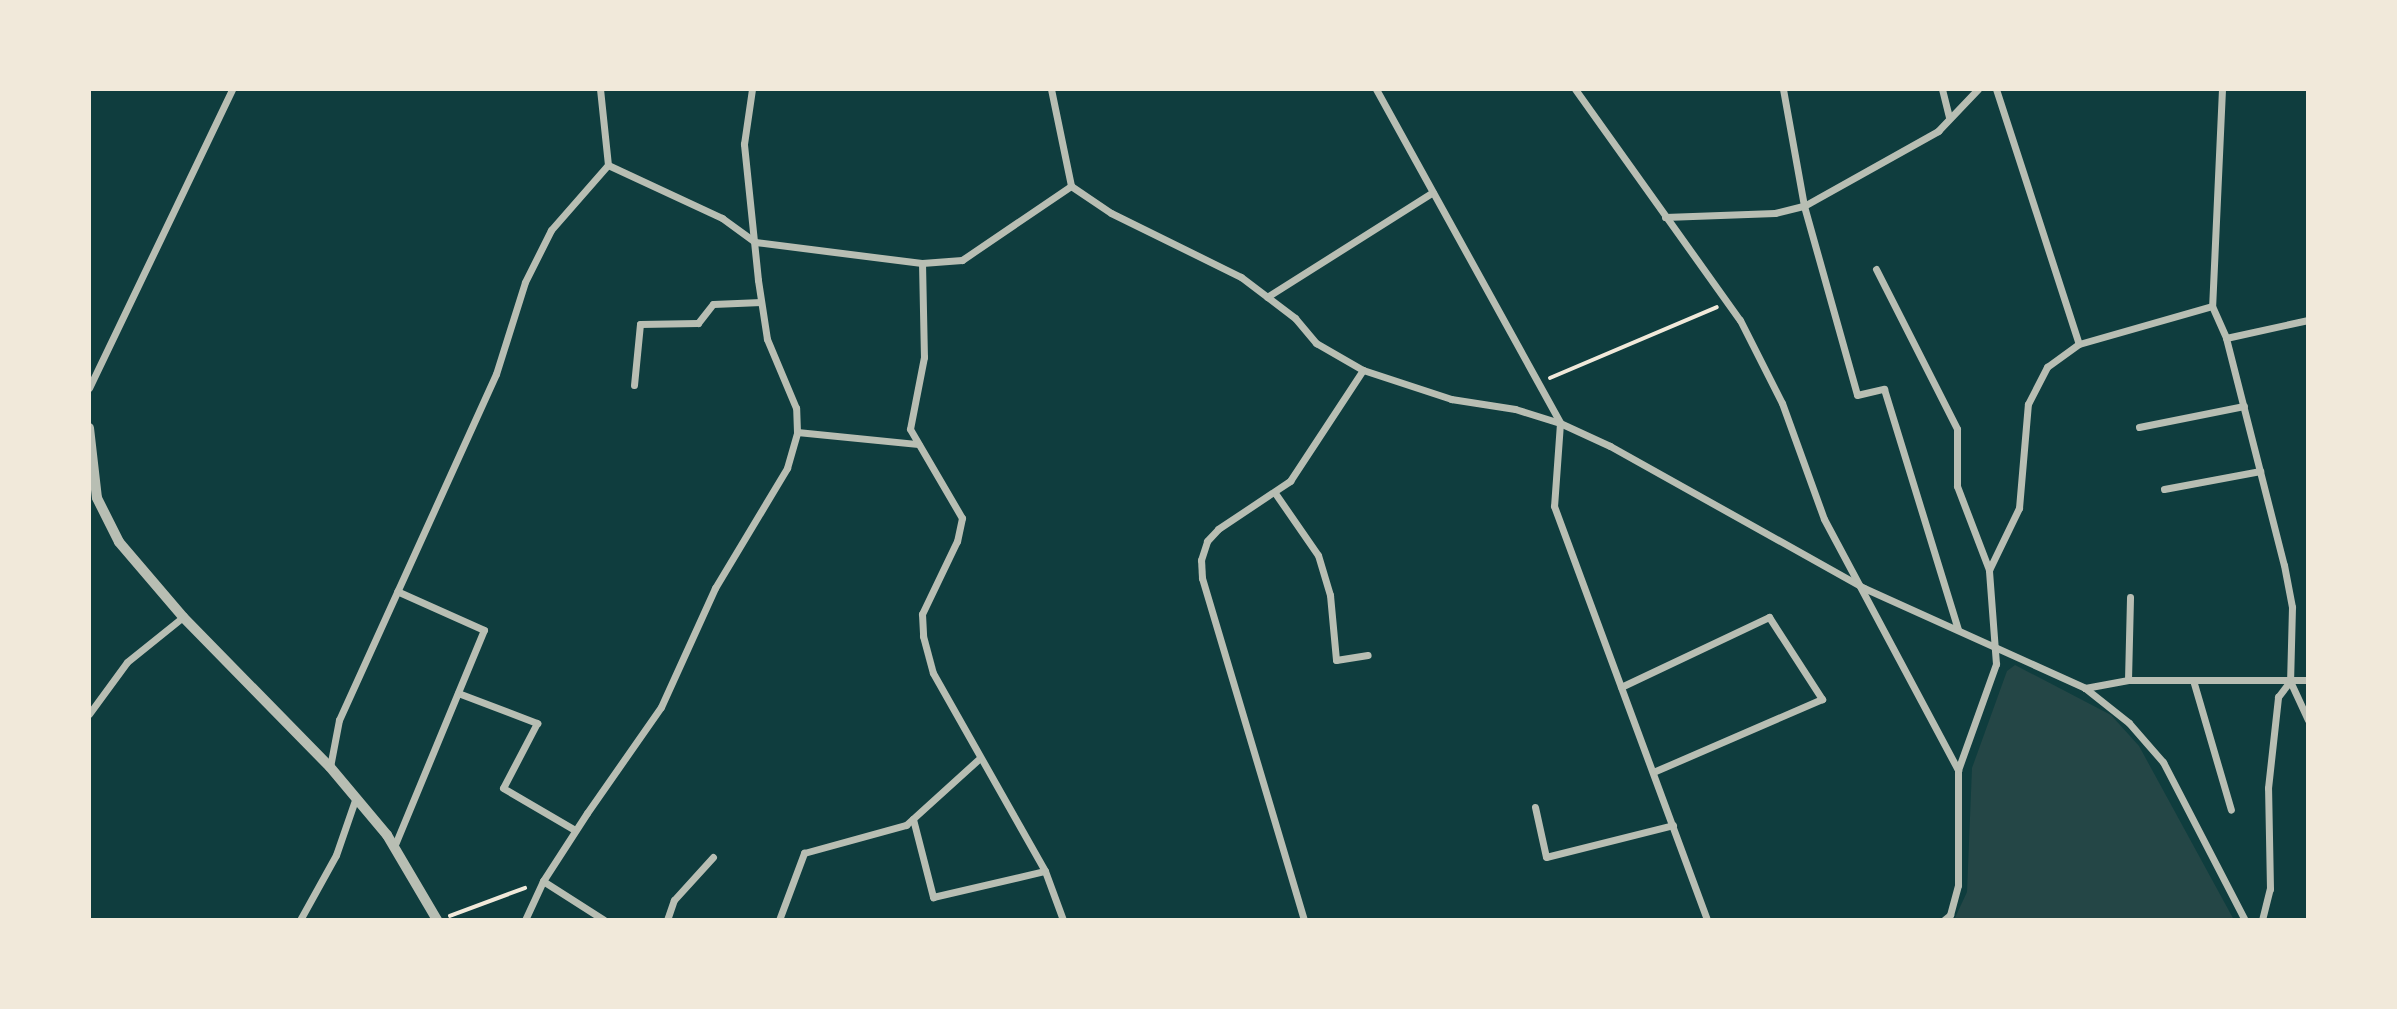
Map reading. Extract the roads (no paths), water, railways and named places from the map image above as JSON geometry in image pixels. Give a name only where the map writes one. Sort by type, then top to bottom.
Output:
[{"type":"street","points":[[89,388],[232,89]]},
{"type":"street","points":[[330,767],[340,720],[496,374],[525,282],[551,230],[608,165],[600,89]]},
{"type":"street","points":[[525,920],[543,881],[575,831],[662,707],[715,588],[787,468],[797,432],[796,408],[766,339],[761,302],[744,144],[752,89]]},
{"type":"street","points":[[1051,89],[1071,186],[1111,213],[1241,277],[1267,297],[1316,343],[1363,370],[1451,399],[1515,409],[1560,423],[1610,446],[1864,588],[2085,688],[2129,723],[2163,762],[2245,920]]},
{"type":"street","points":[[1376,89],[1560,423],[1554,506],[1707,920]]},
{"type":"street","points":[[1575,89],[1727,303],[1782,403],[1824,519],[1864,588],[1958,770]]},
{"type":"street","points":[[1783,89],[1804,206],[1857,395],[1884,390],[1958,629]]},
{"type":"street","points":[[1942,89],[1949,117]]},
{"type":"street","points":[[1665,218],[1775,213],[1804,206],[1938,131],[1978,89]]},
{"type":"street","points":[[1996,89],[2079,344]]},
{"type":"street","points":[[2222,89],[2212,306],[2226,338],[2292,607],[2290,681],[2308,720]]},
{"type":"street","points":[[608,165],[722,218],[755,242],[922,263],[962,260],[1071,186]]},
{"type":"street","points":[[1267,297],[1433,192]]},
{"type":"street","points":[[922,263],[924,357],[910,429],[962,518],[957,541],[922,614],[923,636],[933,673],[1045,871],[1063,920]]},
{"type":"street","points":[[1876,269],[1956,429],[1957,486],[1989,570],[1996,664],[1958,770],[1958,885],[1950,915],[1944,920]]},
{"type":"street","points":[[634,385],[640,324],[698,323],[713,304],[761,302]]},
{"type":"street","points":[[1989,570],[2019,508],[2028,404],[2047,367],[2079,344],[2212,306]]},
{"type":"street","points":[[2226,338],[2308,320]]},
{"type":"street","points":[[1304,920],[1202,569],[1207,541],[1290,481],[1363,370]]},
{"type":"street","points":[[2139,426],[2244,406]]},
{"type":"street","points":[[89,428],[97,498],[119,542],[183,617],[330,767],[394,847],[439,920]]},
{"type":"street","points":[[797,432],[918,444]]},
{"type":"street","points":[[2164,489],[2260,471]]},
{"type":"street","points":[[1275,492],[1318,555],[1330,595],[1336,660],[1368,655]]},
{"type":"street","points":[[394,847],[484,630],[397,590]]},
{"type":"street","points":[[2128,680],[2130,597]]},
{"type":"street","points":[[89,714],[127,662],[183,617]]},
{"type":"street","points":[[1621,687],[1769,617],[1822,699],[1653,772]]},
{"type":"street","points":[[2085,688],[2128,680],[2308,680]]},
{"type":"street","points":[[2193,680],[2231,810]]},
{"type":"street","points":[[2262,920],[2270,889],[2268,788],[2278,697],[2290,681]]},
{"type":"street","points":[[458,693],[537,723],[503,788],[575,831]]},
{"type":"street","points":[[779,920],[804,853],[906,825],[980,758]]},
{"type":"street","points":[[300,920],[336,855],[355,800]]},
{"type":"street","points":[[1535,807],[1546,857],[1673,825]]},
{"type":"street","points":[[913,819],[933,897],[1045,871]]},
{"type":"street","points":[[667,920],[674,900],[713,857]]},
{"type":"street","points":[[543,881],[604,920]]}]
